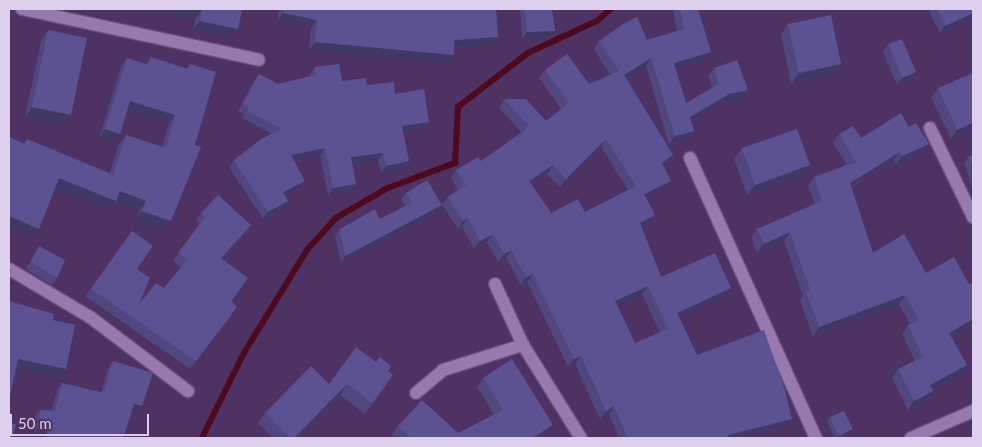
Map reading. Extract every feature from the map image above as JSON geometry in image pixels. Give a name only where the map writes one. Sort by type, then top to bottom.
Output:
[{"type":"street","points":[[22,9],[259,60]]},
{"type":"street","points":[[930,128],[973,217]]},
{"type":"street","points":[[690,158],[816,438]]},
{"type":"street","points":[[9,269],[90,317],[188,391]]},
{"type":"street","points":[[495,284],[523,344],[581,438]]},
{"type":"street","points":[[416,393],[443,370],[523,344]]},
{"type":"street","points":[[911,438],[973,411]]},
{"type":"building","points":[[193,9],[242,9],[238,29],[200,21],[202,10]]},
{"type":"building","points":[[284,9],[496,9],[498,37],[454,40],[454,55],[315,42],[317,20],[283,13]]},
{"type":"building","points":[[525,9],[552,9],[555,31],[527,32]]},
{"type":"building","points":[[680,9],[698,9],[711,52],[674,63],[686,103],[719,84],[714,68],[737,60],[748,90],[729,94],[690,117],[694,131],[675,136],[651,58],[624,75],[673,155],[662,163],[671,181],[644,194],[655,215],[640,223],[661,277],[715,253],[731,288],[677,313],[697,355],[764,330],[785,390],[792,419],[728,435],[729,438],[628,438],[614,406],[606,411],[581,356],[574,359],[533,274],[526,277],[511,250],[504,254],[493,234],[480,241],[468,218],[463,221],[448,197],[466,185],[456,170],[478,157],[481,161],[525,130],[528,125],[504,99],[526,99],[546,121],[569,103],[545,70],[567,54],[589,84],[619,71],[599,41],[623,24],[637,17],[647,40],[684,29]],"holes":[[[606,139],[636,186],[585,212],[578,199],[551,213],[529,181],[553,165],[566,179]],[[648,286],[668,329],[635,343],[615,301]]]},
{"type":"building","points":[[937,9],[973,9],[973,13],[945,26]]},
{"type":"building","points":[[831,15],[841,64],[799,73],[788,24]]},
{"type":"building","points":[[48,30],[87,38],[71,115],[32,107]]},
{"type":"building","points":[[902,39],[916,72],[902,78],[888,44]]},
{"type":"building","points":[[151,57],[188,69],[190,64],[216,72],[195,145],[201,147],[171,221],[142,211],[146,201],[120,191],[116,201],[59,178],[39,229],[9,216],[9,137],[25,144],[27,139],[113,175],[126,135],[166,148],[175,115],[130,101],[120,134],[105,129],[127,58],[148,65]]},
{"type":"building","points":[[339,64],[342,81],[366,78],[367,85],[394,82],[395,94],[424,89],[429,122],[402,126],[409,161],[386,166],[383,153],[351,157],[356,184],[333,188],[325,148],[291,155],[305,181],[283,192],[288,201],[268,212],[234,160],[261,139],[282,129],[247,111],[249,107],[243,104],[259,74],[278,84],[316,75],[315,67]]},
{"type":"building","points":[[973,73],[973,123],[957,130],[938,88]]},
{"type":"building","points":[[901,113],[909,127],[916,123],[929,144],[902,156],[900,152],[850,183],[873,253],[904,234],[926,273],[954,257],[969,284],[973,282],[973,319],[949,333],[967,365],[930,385],[933,391],[914,401],[898,369],[923,357],[908,325],[919,320],[905,295],[819,327],[806,292],[810,290],[790,232],[764,244],[757,229],[822,201],[814,177],[856,162],[839,134],[853,126],[861,138]]},
{"type":"building","points":[[797,129],[810,165],[755,185],[742,148]]},
{"type":"building","points":[[973,155],[973,169],[969,156]]},
{"type":"building","points":[[427,180],[442,205],[345,256],[340,229],[375,209],[380,219],[412,203],[406,193]]},
{"type":"building","points":[[218,195],[251,225],[221,258],[248,278],[231,301],[237,307],[196,361],[91,289],[132,231],[153,246],[137,269],[150,278],[139,304],[156,283],[164,288],[187,260],[178,253],[205,217],[201,213]]},
{"type":"building","points":[[39,246],[65,260],[57,278],[31,262]]},
{"type":"building","points":[[9,301],[54,314],[53,320],[75,325],[66,369],[18,359],[9,401]]},
{"type":"building","points":[[356,347],[376,362],[380,357],[391,366],[388,371],[393,375],[372,403],[347,384],[294,438],[290,438],[265,413],[311,366],[329,384]]},
{"type":"building","points":[[512,359],[553,425],[532,438],[411,438],[398,426],[422,400],[458,433],[503,410],[483,378]]},
{"type":"building","points":[[113,361],[153,373],[142,406],[134,404],[123,438],[48,438],[49,428],[39,427],[40,410],[55,411],[62,383],[104,393]]},
{"type":"building","points":[[844,411],[853,429],[838,436],[830,417]]},
{"type":"building","points":[[9,423],[16,424],[12,438],[9,438]]},
{"type":"waterway","points":[[202,438],[244,353],[307,250],[336,218],[388,188],[455,163],[458,107],[528,53],[597,21],[611,9]]}]
